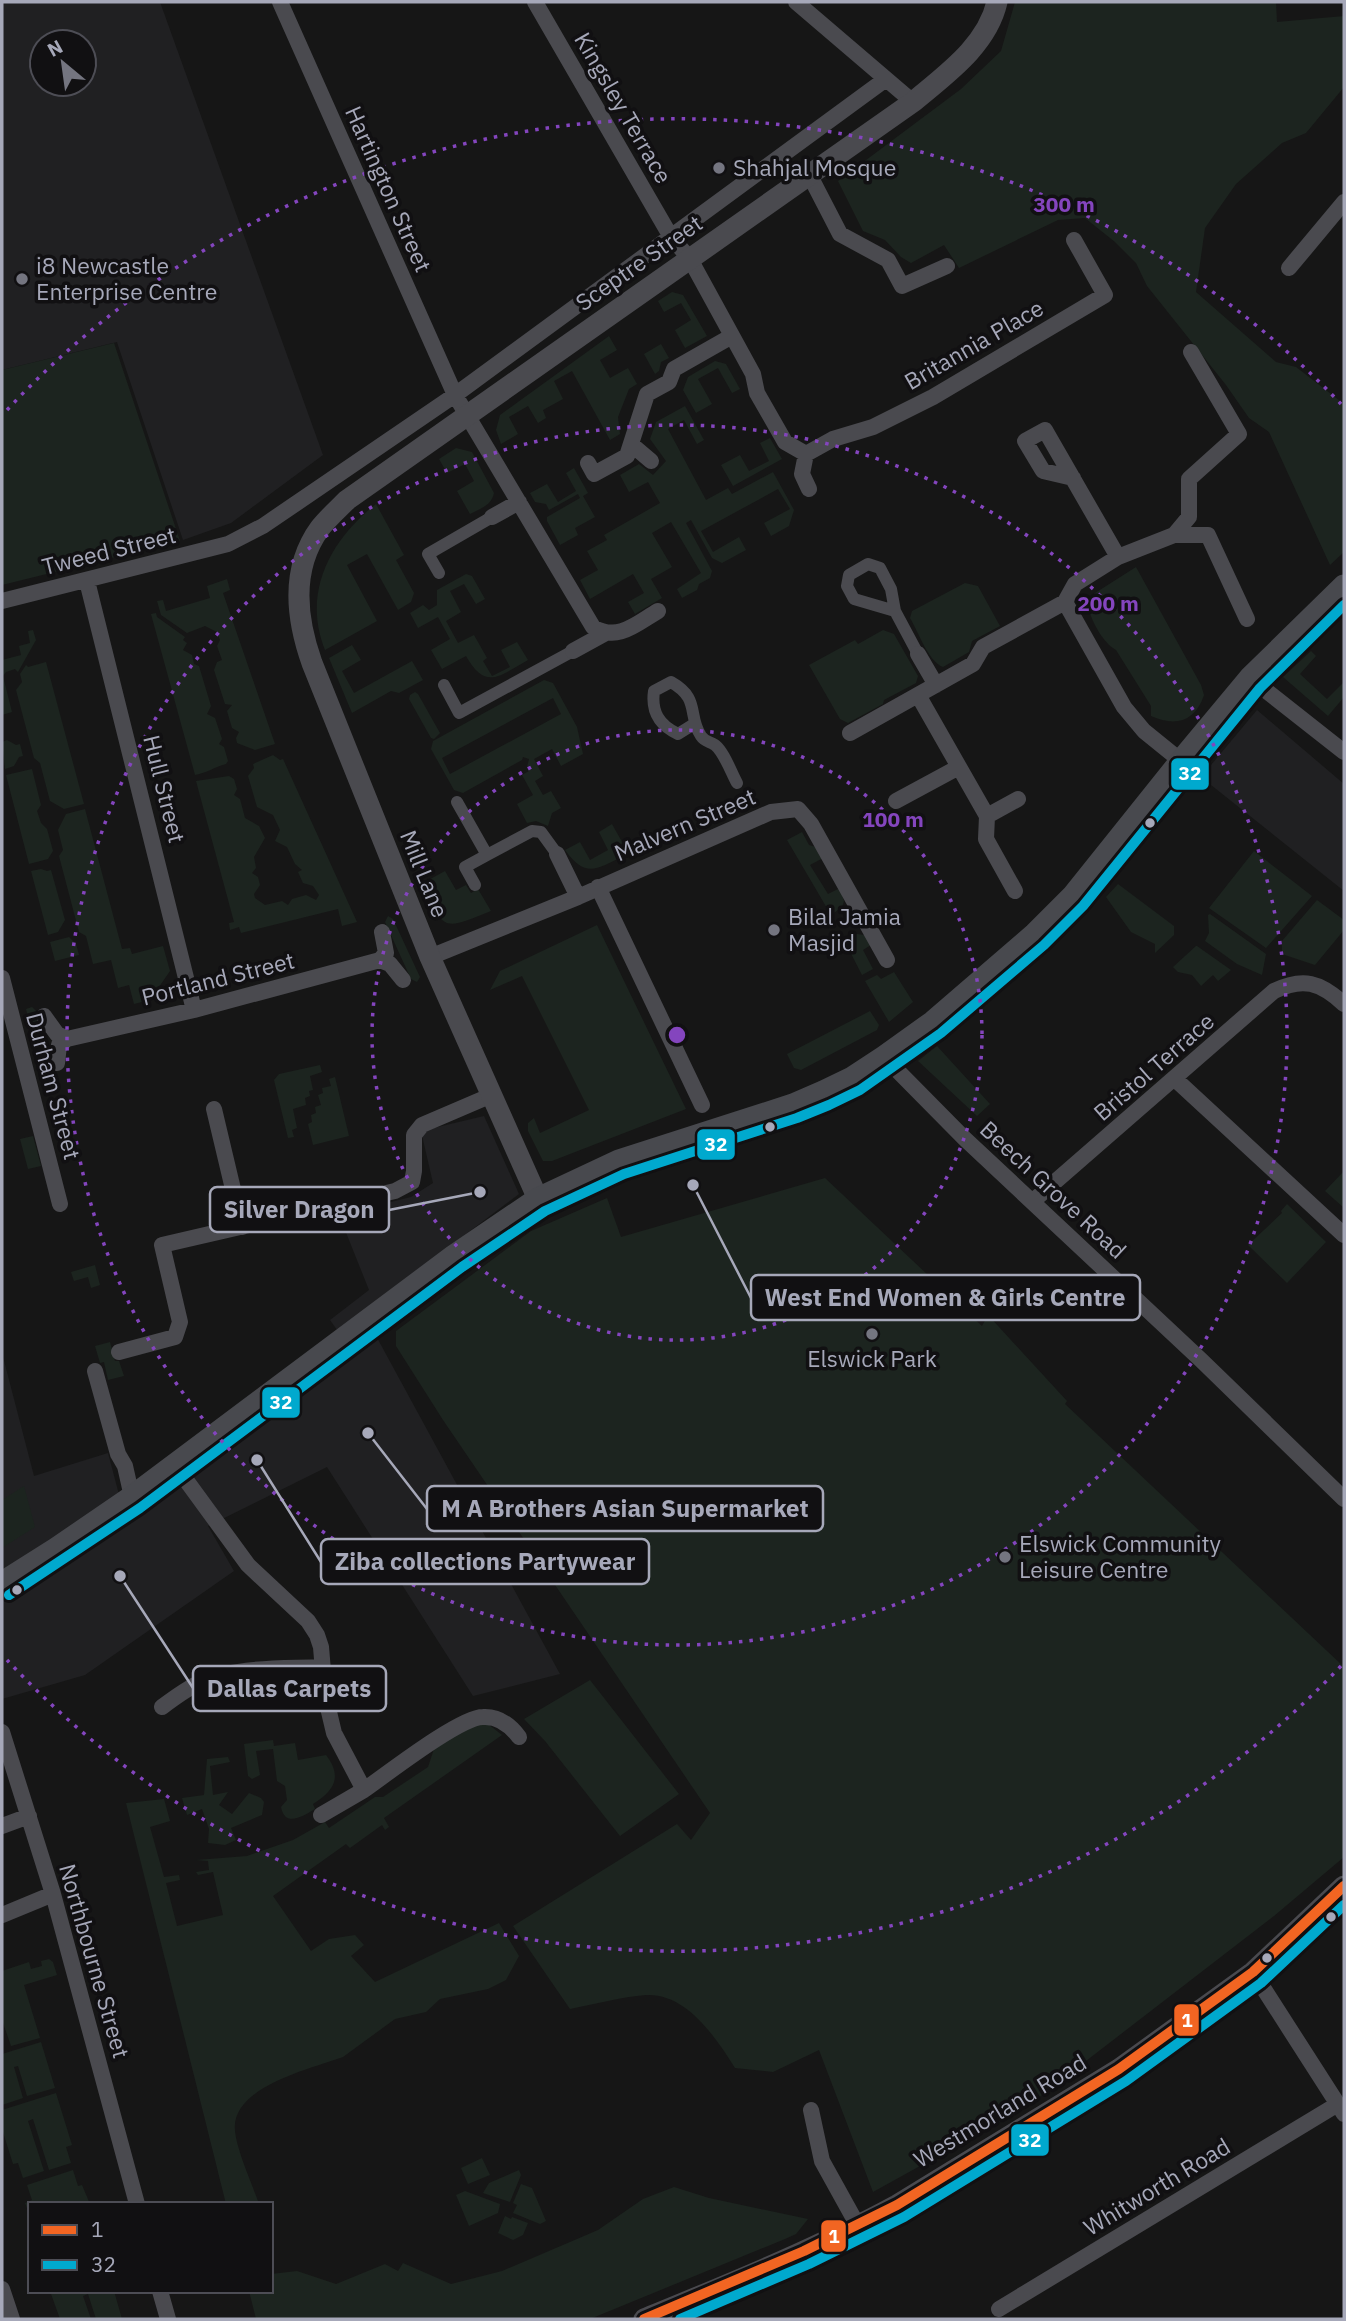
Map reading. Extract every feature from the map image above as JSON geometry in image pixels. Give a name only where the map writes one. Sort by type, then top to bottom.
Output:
[{"type":"main road","points":[[2,1583],[132,1497],[454,1256],[538,1199],[619,1161],[793,1105],[852,1078],[884,1057],[971,992],[1073,896],[1250,678],[1344,586]]},
{"type":"street","name":"Hartington Street","points":[[280,2],[455,396],[593,627],[604,634]]},
{"type":"street","name":"Kingsley Terrace","points":[[535,2],[671,237],[690,259]]},
{"type":"street","points":[[796,2],[913,102]]},
{"type":"street","name":"Sceptre Street","points":[[303,559],[320,528],[347,500],[913,102],[967,55],[994,13],[997,2]]},
{"type":"street","name":"Sceptre Street","points":[[228,544],[263,526],[455,396],[886,79]]},
{"type":"street","points":[[810,176],[840,234],[888,260],[902,286],[947,266]]},
{"type":"street","points":[[1289,268],[1344,202]]},
{"type":"street","name":"Britannia Place","points":[[806,454],[833,439],[873,427],[933,397],[1105,295],[1074,240]]},
{"type":"street","points":[[690,259],[753,374],[757,393],[785,442],[806,454],[802,474],[809,489]]},
{"type":"street","points":[[588,463],[594,474],[627,456],[647,394],[669,382],[674,369],[732,336]]},
{"type":"street","points":[[1174,535],[1189,517],[1189,479],[1239,434],[1191,352]]},
{"type":"street","points":[[631,444],[651,461]]},
{"type":"street","points":[[1073,478],[1118,557]]},
{"type":"street","points":[[439,573],[428,554],[519,502]]},
{"type":"street","points":[[850,733],[973,664],[983,647],[1065,603],[1075,584],[1118,557],[1174,535],[1208,535],[1247,619]]},
{"type":"street","name":"Tweed Street","points":[[2,601],[228,544]]},
{"type":"street","name":"Mill Lane","points":[[303,559],[298,586],[303,639],[430,957],[538,1199]]},
{"type":"street","name":"Hull Street","points":[[87,581],[142,792],[194,1010]]},
{"type":"street","points":[[1065,603],[1129,714],[1144,731],[1181,761]]},
{"type":"street","points":[[444,685],[459,713],[604,634],[618,633],[658,611]]},
{"type":"street","points":[[895,611],[936,685]]},
{"type":"street","points":[[1250,678],[1344,752]]},
{"type":"street","points":[[918,695],[987,816],[986,839],[1015,891]]},
{"type":"street","points":[[694,724],[704,740],[717,746],[737,783]]},
{"type":"street","points":[[896,801],[959,767]]},
{"type":"street","points":[[987,816],[1017,799]]},
{"type":"street","points":[[457,802],[487,855]]},
{"type":"street","name":"Malvern Street","points":[[430,957],[578,897],[771,812],[798,808],[811,824],[887,960]]},
{"type":"street","points":[[475,885],[466,867],[532,831],[541,832],[558,854],[578,897]]},
{"type":"street","points":[[598,887],[702,1105]]},
{"type":"street","points":[[382,932],[386,953],[380,960],[390,964],[403,980]]},
{"type":"street","name":"Portland Street","points":[[67,1039],[194,1010],[380,960]]},
{"type":"street","name":"Durham Street","points":[[2,978],[60,1204]]},
{"type":"street","name":"Bristol Terrace","points":[[1033,1201],[1274,991],[1291,982],[1311,983],[1333,994],[1344,1004]]},
{"type":"street","points":[[44,1016],[57,1034],[67,1039],[59,1045],[57,1063]]},
{"type":"street","name":"Beech Grove Road","points":[[884,1057],[964,1138],[1201,1360],[1344,1499]]},
{"type":"street","points":[[1175,1079],[1344,1235]]},
{"type":"street","points":[[119,1352],[175,1337],[179,1330],[180,1322],[162,1245],[395,1191],[412,1182],[414,1135],[422,1125],[492,1095]]},
{"type":"street","points":[[214,1109],[242,1227]]},
{"type":"street","points":[[95,1371],[132,1497]]},
{"type":"street","points":[[175,1465],[248,1565],[308,1621],[317,1635],[321,1647],[325,1695],[334,1733],[364,1790]]},
{"type":"street","points":[[162,1707],[199,1683],[222,1675],[322,1667]]},
{"type":"street","points":[[321,1815],[364,1790],[462,1722],[482,1717],[499,1719],[519,1737]]},
{"type":"street","name":"Northbourne Street","points":[[2,1732],[53,1894],[136,2202]]},
{"type":"street","points":[[2,1826],[29,1816]]},
{"type":"street","name":"Westmorland Road","points":[[644,2319],[858,2226],[897,2205],[1119,2069],[1253,1972],[1344,1886]]},
{"type":"street","points":[[2,1915],[53,1894]]},
{"type":"street","points":[[1253,1972],[1341,2109]]},
{"type":"street","name":"Whitworth Road","points":[[999,2309],[1341,2109]]},
{"type":"street","points":[[811,2110],[821,2161],[858,2226]]},
{"type":"street","points":[[2,2289],[12,2319]]},
{"type":"street","points":[[161,2293],[168,2319]]},
{"type":"shaded area","points":[[2,2],[160,2],[323,455],[231,523],[183,540],[117,342],[2,370]]},
{"type":"shaded area","points":[[1015,2],[1276,2],[1277,22],[1344,16],[1344,87],[1306,133],[1282,143],[1236,184],[1205,228],[1196,292],[1276,362],[1296,367],[1344,404],[1344,552],[1330,565],[1269,432],[1249,418],[1147,286],[1136,263],[1085,218],[1058,220],[959,268],[944,245],[911,263],[901,257],[885,240],[863,231],[838,181],[961,89],[1001,51]]},
{"type":"shaded area","points":[[672,292],[683,295],[707,336],[685,348],[675,330],[691,320],[681,303],[664,312],[658,301]]},
{"type":"shaded area","points":[[609,336],[617,350],[600,360],[610,378],[628,368],[637,384],[629,389],[618,417],[620,434],[610,440],[572,371],[554,381],[563,399],[543,410],[546,418],[538,423],[528,406],[509,417],[518,434],[501,444],[496,430],[500,415]]},
{"type":"shaded area","points":[[114,343],[180,541],[2,585],[2,370]]},
{"type":"shaded area","points":[[661,344],[669,358],[661,362],[659,371],[655,374],[644,354]]},
{"type":"shaded area","points":[[715,361],[726,364],[740,389],[732,393],[718,368],[698,379],[712,404],[696,413],[683,390],[688,377]]},
{"type":"shaded area","points":[[685,406],[704,440],[697,444],[684,420],[668,429],[706,500],[728,488],[732,494],[773,472],[794,510],[789,526],[771,536],[764,523],[790,509],[778,489],[701,531],[713,552],[739,537],[746,550],[722,563],[712,558],[691,520],[686,523],[712,571],[710,578],[699,584],[697,590],[682,598],[677,589],[701,573],[671,522],[652,533],[672,567],[651,579],[662,598],[635,614],[628,602],[644,593],[633,574],[590,599],[580,580],[598,570],[587,551],[607,540],[604,535],[660,503],[648,482],[629,492],[620,475],[639,464],[653,475],[666,461],[650,439],[656,422]]},
{"type":"shaded area","points":[[770,438],[782,459],[733,486],[721,465],[740,455],[749,471],[769,461],[760,443]]},
{"type":"shaded area","points":[[456,448],[472,452],[494,493],[488,504],[470,514],[457,491],[474,481],[465,464],[447,473],[439,459]]},
{"type":"shaded area","points":[[574,468],[588,493],[583,496],[595,517],[575,528],[578,535],[560,545],[547,517],[580,498],[578,494],[549,510],[546,504],[535,502],[530,493],[547,484],[558,502],[576,491],[566,473]]},
{"type":"shaded area","points":[[376,504],[404,555],[396,560],[414,593],[411,602],[398,610],[367,554],[347,565],[377,621],[325,650],[317,608],[325,569],[345,534]]},
{"type":"shaded area","points":[[1136,567],[1201,685],[1204,695],[1200,704],[1183,720],[1168,721],[1151,716],[1151,706],[1116,650],[1102,636],[1087,604],[1092,595]]},
{"type":"shaded area","points":[[466,574],[472,576],[485,599],[476,604],[464,584],[450,591],[461,612],[446,621],[458,643],[474,635],[487,658],[483,661],[492,676],[510,667],[501,650],[517,642],[528,660],[501,675],[487,677],[480,674],[466,656],[442,669],[431,650],[450,639],[438,617],[418,628],[410,613],[423,605],[429,610],[437,605],[437,590]]},
{"type":"shaded area","points":[[227,579],[230,590],[223,593],[275,744],[255,750],[237,743],[239,732],[232,728],[227,711],[232,705],[225,704],[214,670],[217,662],[222,660],[217,646],[220,640],[217,632],[205,626],[187,633],[161,615],[157,601],[163,600],[166,611],[210,598],[207,586]]},
{"type":"shaded area","points":[[965,583],[978,586],[1000,626],[972,641],[969,652],[943,667],[928,653],[910,618],[912,611]]},
{"type":"shaded area","points":[[156,613],[157,617],[185,637],[183,640],[187,643],[183,650],[192,655],[194,664],[199,666],[211,706],[207,714],[215,718],[222,739],[219,744],[224,747],[228,761],[199,774],[195,775],[151,614]]},
{"type":"shaded area","points":[[33,630],[36,640],[18,672],[15,669],[3,676],[12,712],[2,715],[2,660],[21,655],[19,646],[30,643],[28,631]]},
{"type":"shaded area","points":[[883,630],[894,634],[918,676],[916,683],[848,723],[840,719],[809,665],[855,640],[858,644]]},
{"type":"shaded area","points":[[352,645],[361,660],[342,671],[354,693],[412,661],[423,680],[399,693],[391,691],[352,713],[329,658]]},
{"type":"shaded area","points":[[1311,651],[1316,656],[1300,674],[1327,699],[1344,682],[1344,697],[1328,716],[1283,677]]},
{"type":"shaded area","points":[[46,662],[84,804],[64,809],[50,801],[40,763],[34,758],[16,690],[22,682],[20,674],[26,665],[28,667]]},
{"type":"shaded area","points":[[544,680],[553,683],[577,727],[583,754],[561,766],[552,749],[534,759],[543,776],[535,781],[543,795],[551,791],[561,808],[552,813],[548,826],[536,821],[527,823],[517,804],[533,795],[522,775],[529,771],[529,759],[523,757],[463,793],[454,790],[431,749],[433,741]],"holes":[[[553,698],[561,714],[450,774],[442,758]]]},
{"type":"shaded area","points":[[415,692],[440,733],[434,739],[409,699]]},
{"type":"shaded area","points":[[1257,710],[1344,784],[1344,891],[1201,777]]},
{"type":"shaded area","points":[[7,740],[16,745],[20,744],[23,756],[19,757],[14,766],[5,769],[2,742]]},
{"type":"shaded area","points":[[273,755],[283,759],[357,922],[342,926],[338,909],[241,933],[239,927],[230,930],[229,923],[234,922],[196,781],[229,776],[234,779],[237,789],[234,795],[240,799],[245,818],[259,826],[265,838],[254,857],[256,868],[252,873],[258,877],[260,885],[254,894],[255,898],[265,905],[282,901],[288,905],[292,899],[306,895],[316,900],[319,895],[313,886],[303,883],[298,872],[302,870],[295,864],[287,847],[275,841],[280,830],[273,815],[257,807],[248,776],[254,768],[253,764]]},
{"type":"shaded area","points":[[32,769],[41,805],[37,811],[41,823],[47,829],[53,851],[48,859],[29,864],[6,775]]},
{"type":"shaded area","points":[[85,809],[122,949],[130,948],[132,954],[163,946],[170,971],[150,1000],[134,1004],[129,985],[118,988],[111,960],[93,964],[86,936],[79,932],[59,856],[63,850],[58,830],[66,814]]},
{"type":"shaded area","points":[[612,824],[626,849],[624,856],[592,869],[579,865],[565,850],[580,842],[590,860],[608,850],[599,832]]},
{"type":"shaded area","points":[[802,832],[809,845],[816,847],[823,858],[810,865],[828,894],[840,888],[844,901],[842,907],[831,915],[787,840]]},
{"type":"shaded area","points":[[1254,851],[1312,896],[1266,948],[1209,908]]},
{"type":"shaded area","points":[[51,870],[65,920],[58,932],[48,935],[31,871]]},
{"type":"shaded area","points":[[445,871],[456,890],[466,885],[471,893],[478,889],[491,911],[454,924],[441,919],[423,883]]},
{"type":"shaded area","points":[[1118,884],[1174,926],[1174,935],[1155,953],[1155,944],[1131,932],[1106,897]]},
{"type":"shaded area","points":[[1317,900],[1344,920],[1344,930],[1315,965],[1282,954],[1282,941]]},
{"type":"shaded area","points":[[1210,914],[1266,954],[1262,975],[1237,964],[1205,941],[1209,933]]},
{"type":"shaded area","points":[[388,916],[393,919],[420,977],[417,982],[411,979],[385,922]]},
{"type":"shaded area","points":[[597,925],[686,1109],[552,1161],[543,1161],[528,1131],[528,1123],[534,1118],[540,1133],[589,1110],[522,976],[490,990],[500,971]]},
{"type":"shaded area","points":[[857,934],[864,935],[874,943],[863,950],[873,969],[862,975],[844,940]]},
{"type":"shaded area","points":[[69,937],[76,944],[79,955],[55,961],[50,942]]},
{"type":"shaded area","points":[[1196,946],[1231,970],[1218,981],[1213,975],[1201,986],[1192,975],[1178,972],[1173,967]]},
{"type":"shaded area","points":[[894,972],[913,1002],[889,1022],[865,981],[877,975],[881,979]]},
{"type":"shaded area","points":[[32,1007],[36,1011],[45,1039],[51,1068],[48,1072],[42,1073],[26,1009]]},
{"type":"shaded area","points":[[870,1011],[879,1025],[877,1030],[801,1070],[794,1068],[787,1054]]},
{"type":"shaded area","points":[[937,1046],[990,1104],[977,1116],[918,1061]]},
{"type":"shaded area","points":[[320,1065],[322,1072],[310,1076],[313,1090],[309,1091],[310,1096],[305,1098],[306,1105],[293,1109],[297,1128],[292,1130],[294,1137],[288,1138],[274,1080],[279,1074]]},
{"type":"shaded area","points":[[335,1077],[349,1136],[313,1145],[308,1124],[312,1122],[311,1115],[316,1113],[315,1107],[321,1105],[318,1095],[323,1093],[322,1088],[331,1086],[329,1079]]},
{"type":"shaded area","points":[[484,1116],[519,1194],[363,1312],[560,1674],[473,1696],[327,1467],[208,1526],[234,1571],[85,1675],[2,1699],[2,1353],[34,1476],[108,1453],[122,1506],[347,1344],[330,1320],[369,1290],[339,1215],[411,1197],[433,1183],[421,1131]]},
{"type":"shaded area","points":[[33,1136],[41,1166],[28,1169],[20,1139]]},
{"type":"shaded area","points":[[1344,1171],[1344,1208],[1325,1191]]},
{"type":"shaded area","name":"Elswick Park","points":[[825,1178],[982,1326],[988,1315],[1067,1401],[1065,1404],[1344,1667],[1344,1857],[1274,1916],[1025,2108],[873,2192],[819,2050],[773,2072],[735,2068],[709,2031],[675,2001],[646,1995],[570,2009],[513,1926],[677,1824],[691,1840],[710,1813],[443,1420],[396,1346],[396,1331],[531,1231],[607,1198],[621,1237]]},
{"type":"shaded area","points":[[1287,1204],[1326,1242],[1287,1283],[1248,1245],[1282,1213]]},
{"type":"shaded area","points":[[95,1265],[100,1285],[91,1288],[88,1277],[74,1281],[71,1272]]},
{"type":"shaded area","points":[[110,1342],[115,1361],[119,1361],[124,1376],[108,1380],[104,1362],[100,1363],[95,1346]]},
{"type":"shaded area","points":[[24,1486],[35,1527],[2,1548],[2,1500]]},
{"type":"shaded area","points":[[590,1680],[679,1794],[620,1836],[545,1741],[524,1719]]},
{"type":"shaded area","points":[[488,1724],[502,1735],[384,1818],[389,1827],[385,1830],[382,1825],[350,1848],[346,1844],[273,1896],[311,1951],[329,1939],[355,1935],[364,1945],[351,1956],[375,1982],[499,1923],[519,1956],[506,1980],[488,1989],[440,1999],[426,2012],[395,2019],[343,2057],[293,2074],[258,2091],[245,2103],[237,2116],[235,2131],[258,2202],[226,2202],[126,1803],[164,1799],[170,1821],[150,1827],[164,1877],[179,1875],[180,1880],[166,1883],[177,1926],[223,1915],[213,1872],[198,1875],[196,1872],[209,1870],[208,1861],[196,1860],[247,1856],[293,1840],[325,1822],[329,1828],[375,1797],[383,1797],[428,1767],[434,1749],[464,1725]]},
{"type":"shaded area","points":[[273,1740],[274,1746],[295,1743],[298,1760],[326,1755],[334,1770],[331,1789],[313,1804],[315,1809],[295,1819],[286,1817],[281,1807],[287,1800],[285,1786],[277,1781],[273,1749],[256,1751],[260,1775],[252,1779],[248,1776],[244,1744]]},
{"type":"shaded area","points":[[228,1757],[230,1762],[210,1766],[213,1795],[228,1792],[219,1805],[232,1814],[249,1793],[264,1802],[262,1815],[231,1828],[236,1840],[225,1845],[208,1843],[209,1829],[202,1809],[187,1815],[182,1798],[204,1795],[207,1759]]},
{"type":"shaded area","points":[[49,1959],[53,1962],[57,1975],[24,1985],[40,2038],[11,2046],[2,2020],[2,1971],[29,1962],[31,1969],[42,1966],[41,1961]]},
{"type":"shaded area","points":[[41,2042],[55,2088],[27,2096],[18,2066],[14,2067],[23,2098],[2,2105],[2,2054]]},
{"type":"shaded area","points":[[56,2093],[72,2145],[66,2147],[71,2163],[49,2170],[33,2119],[28,2121],[44,2171],[23,2178],[18,2163],[13,2164],[2,2129],[2,2110]]},
{"type":"shaded area","points":[[482,2158],[490,2175],[468,2184],[461,2168]]},
{"type":"shaded area","points":[[73,2170],[78,2186],[82,2185],[89,2202],[28,2202],[28,2211],[25,2203],[32,2200],[27,2185]]},
{"type":"shaded area","points":[[519,2170],[521,2175],[510,2202],[483,2193],[489,2183]]},
{"type":"shaded area","points":[[521,2184],[532,2188],[546,2221],[540,2224],[513,2213],[517,2205],[513,2203]]},
{"type":"shaded area","points":[[674,2187],[709,2198],[808,2219],[796,2234],[590,2319],[256,2319],[250,2293],[273,2293],[273,2274],[297,2271],[336,2284],[385,2264],[398,2271],[403,2263],[451,2284],[502,2271],[598,2230],[643,2199]]},
{"type":"shaded area","points":[[465,2191],[500,2204],[498,2213],[469,2226],[456,2195]]},
{"type":"shaded area","points":[[505,2216],[528,2223],[523,2235],[513,2240],[498,2233]]},
{"type":"shaded area","points":[[51,2293],[115,2293],[122,2319],[96,2319],[88,2294],[83,2296],[91,2319],[60,2319]]},
{"type":"transit line","name":"32","points":[[9,1595],[140,1508],[462,1267],[545,1211],[624,1174],[797,1118],[829,1105],[860,1090],[941,1033],[1044,945],[1083,906],[1260,688],[1344,605]]},
{"type":"transit line","name":"1","points":[[644,2319],[804,2251],[897,2205],[1119,2069],[1253,1972],[1344,1886]]},
{"type":"transit line","name":"32","points":[[680,2319],[809,2264],[904,2217],[1126,2081],[1261,1983],[1344,1905]]},
{"type":"place","name":"Shahjal Mosque","points":[[719,168]]},
{"type":"place","name":"i8 Newcastle Enterprise Centre","points":[[22,279]]},
{"type":"place","name":"Bilal Jamia Masjid","points":[[774,930]]},
{"type":"place","name":"West End Women & Girls Centre","points":[[693,1185]]},
{"type":"place","name":"Silver Dragon","points":[[480,1192]]},
{"type":"place","name":"Elswick Park","points":[[872,1334]]},
{"type":"place","name":"M A Brothers Asian Supermarket","points":[[368,1433]]},
{"type":"place","name":"Ziba collections Partywear","points":[[257,1460]]},
{"type":"place","name":"Elswick Community Leisure Centre","points":[[1005,1557]]},
{"type":"place","name":"Dallas Carpets","points":[[120,1576]]}]
